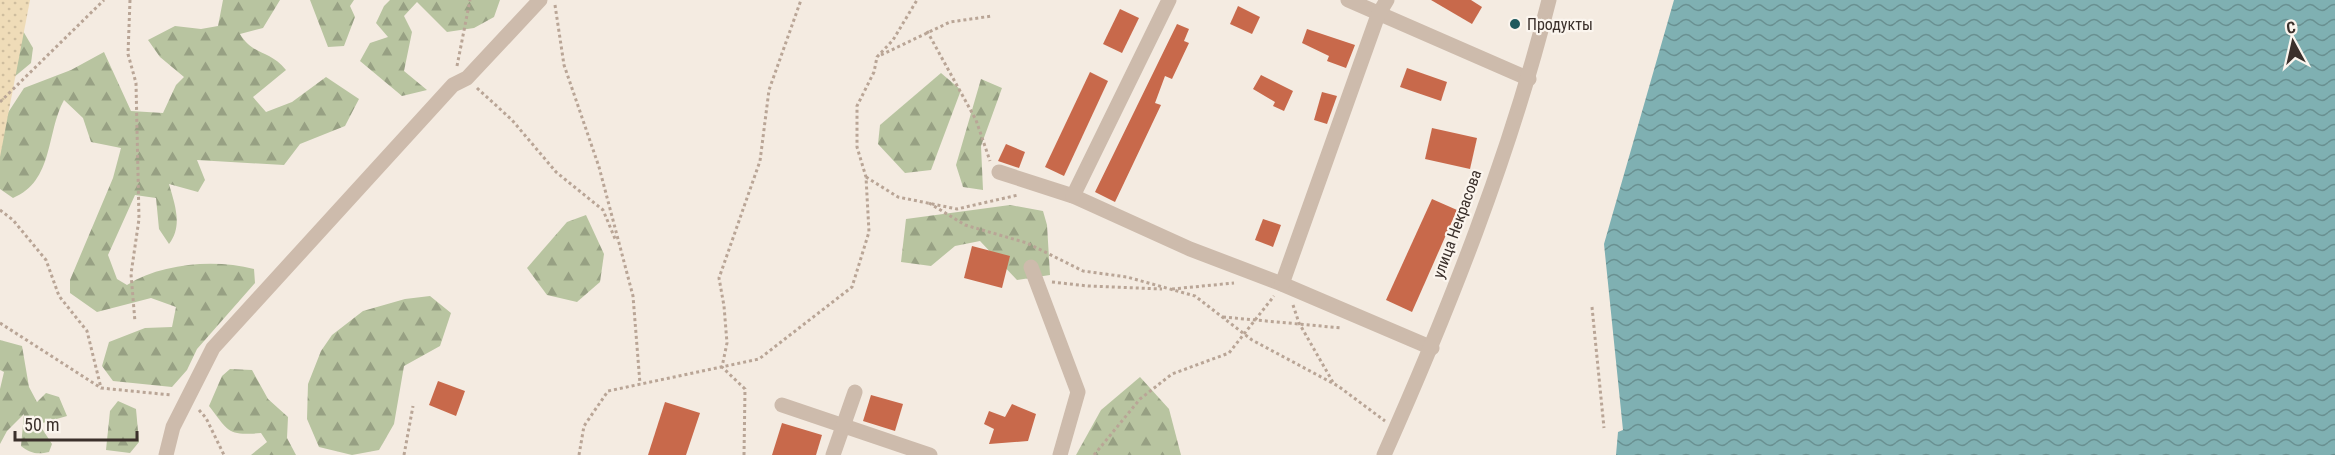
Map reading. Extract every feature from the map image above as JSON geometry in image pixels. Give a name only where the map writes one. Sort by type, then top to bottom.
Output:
[{"type":"street","points":[[166,455],[173,427],[213,348],[460,81],[540,0]]},
{"type":"street","points":[[1072,196],[1170,0]]},
{"type":"street","points":[[1348,0],[1529,79]]},
{"type":"street","points":[[1282,284],[1378,15],[1387,0]]},
{"type":"street","name":"улица Некрасова","points":[[1384,455],[1432,348],[1529,79],[1549,0]]},
{"type":"street","points":[[999,171],[1072,196],[1190,249],[1282,284],[1432,348]]},
{"type":"street","points":[[1033,273],[1078,392],[1060,455]]},
{"type":"street","points":[[833,455],[855,392]]},
{"type":"street","points":[[782,405],[930,455]]},
{"type":"path","points":[[0,102],[104,0]]},
{"type":"path","points":[[130,0],[128,54],[136,83],[139,197],[139,219],[131,274],[135,322]]},
{"type":"path","points":[[470,0],[460,81],[512,120],[556,172],[603,210],[620,248],[633,296]]},
{"type":"path","points":[[554,0],[564,65],[599,167],[633,296],[640,384]]},
{"type":"path","points":[[722,367],[727,343],[719,278],[760,161],[769,90],[801,0]]},
{"type":"path","points":[[579,455],[584,426],[608,391],[759,359],[852,287],[869,232],[866,177],[856,147],[857,106],[874,72],[876,57],[893,40],[917,0]]},
{"type":"path","points":[[876,57],[950,22],[992,16]]},
{"type":"path","points":[[927,31],[976,120],[993,167],[999,171]]},
{"type":"path","points":[[866,177],[898,197],[957,209],[1047,188]]},
{"type":"path","points":[[929,203],[965,225],[1027,243],[1083,270],[1127,277],[1195,296],[1252,340],[1335,385],[1396,429]]},
{"type":"path","points":[[0,210],[13,220],[46,260],[59,296],[87,331],[101,388]]},
{"type":"path","points":[[1033,273],[1088,286],[1169,289],[1240,283]]},
{"type":"path","points":[[1094,455],[1140,399],[1172,374],[1229,353],[1282,284],[1299,323],[1335,385]]},
{"type":"path","points":[[1592,307],[1604,428]]},
{"type":"path","points":[[1222,317],[1343,328]]},
{"type":"path","points":[[0,322],[101,388],[188,397],[206,418],[224,455]]},
{"type":"path","points":[[722,367],[745,389],[744,455]]},
{"type":"path","points":[[404,455],[412,406]]},
{"type":"green space","points":[[223,0],[280,0],[263,28],[240,34],[250,46],[280,63],[286,70],[253,97],[266,112],[292,102],[326,77],[359,99],[345,126],[300,144],[284,165],[197,160],[205,180],[198,192],[169,184],[177,223],[169,244],[159,229],[156,198],[135,195],[108,255],[117,279],[127,285],[156,272],[172,268],[223,264],[254,269],[255,283],[197,349],[187,370],[172,387],[113,381],[102,366],[109,342],[145,328],[172,327],[176,307],[151,298],[97,312],[70,293],[70,280],[113,178],[121,148],[91,142],[83,118],[64,100],[58,113],[47,155],[36,180],[13,198],[0,189],[0,125],[24,88],[71,70],[104,52],[131,111],[163,113],[176,85],[184,77],[160,57],[148,40],[175,26],[201,29],[218,26]]},
{"type":"green space","points":[[310,0],[354,0],[350,6],[355,17],[344,46],[328,47]]},
{"type":"green space","points":[[390,0],[500,0],[494,17],[474,28],[447,32],[417,2],[404,16],[412,32],[404,71],[427,90],[402,96],[360,61],[370,43],[388,37],[376,23],[384,6]]},
{"type":"green space","points":[[16,19],[33,48],[31,63],[7,83]]},
{"type":"green space","points":[[941,73],[961,90],[931,170],[905,173],[878,144],[880,125]]},
{"type":"green space","points":[[981,79],[1002,88],[981,146],[983,190],[963,187],[956,165]]},
{"type":"green space","points":[[1010,205],[1043,211],[1047,225],[1050,275],[1017,280],[980,241],[955,246],[931,266],[901,262],[906,219]]},
{"type":"green space","points":[[586,215],[604,254],[600,282],[577,302],[547,295],[527,268],[567,222]]},
{"type":"green space","points":[[430,296],[451,313],[440,346],[404,366],[394,424],[379,450],[352,455],[319,447],[307,419],[308,384],[321,351],[332,335],[363,311],[405,299]]},
{"type":"green space","points":[[0,340],[22,346],[29,387],[37,402],[46,393],[59,397],[67,416],[39,424],[52,444],[49,452],[34,453],[21,446],[24,414],[7,431],[0,444],[0,389],[4,372],[0,370]]},
{"type":"green space","points":[[230,369],[252,370],[268,399],[288,417],[287,438],[296,455],[251,455],[267,442],[261,433],[235,433],[226,427],[209,406],[222,376]]},
{"type":"green space","points":[[1140,377],[1169,409],[1181,455],[1076,455],[1101,410]]},
{"type":"green space","points":[[118,401],[136,409],[139,442],[130,453],[106,450],[110,411]]},
{"type":"sand","points":[[0,0],[30,0],[0,157]]},
{"type":"water","points":[[1674,0],[2335,0],[2335,455],[1616,455],[1618,432],[1623,430],[1604,244]]},
{"type":"building","points":[[1431,0],[1471,0],[1482,7],[1472,24]]},
{"type":"building","points":[[1238,6],[1260,17],[1252,34],[1230,24]]},
{"type":"building","points":[[1120,9],[1139,18],[1122,53],[1103,44]]},
{"type":"building","points":[[1177,24],[1189,29],[1184,41],[1189,43],[1172,79],[1165,76],[1155,103],[1161,105],[1115,202],[1095,192]]},
{"type":"building","points":[[1307,29],[1355,45],[1346,68],[1327,61],[1329,56],[1302,43]]},
{"type":"building","points":[[1407,68],[1447,82],[1441,101],[1400,87]]},
{"type":"building","points":[[1090,72],[1108,81],[1064,176],[1045,167]]},
{"type":"building","points":[[1261,75],[1293,91],[1284,111],[1273,106],[1275,102],[1253,89]]},
{"type":"building","points":[[1322,92],[1337,96],[1327,124],[1314,120]]},
{"type":"building","points":[[1432,128],[1477,138],[1470,169],[1425,159]]},
{"type":"building","points":[[1006,144],[1025,152],[1019,168],[998,161]]},
{"type":"building","points":[[1432,199],[1457,210],[1412,312],[1386,300]]},
{"type":"building","points":[[1263,219],[1281,225],[1273,247],[1255,240]]},
{"type":"building","points":[[972,246],[1010,256],[1002,288],[964,278]]},
{"type":"building","points":[[438,381],[465,391],[456,416],[429,405]]},
{"type":"building","points":[[871,395],[903,404],[895,431],[863,421]]},
{"type":"building","points":[[665,402],[700,413],[686,455],[648,455]]},
{"type":"building","points":[[1012,404],[1036,414],[1028,441],[989,444],[994,429],[984,424],[989,411],[1005,417]]},
{"type":"building","points":[[782,423],[822,435],[816,455],[772,455]]},
{"type":"place","name":"Продукты","points":[[1515,24]]}]
